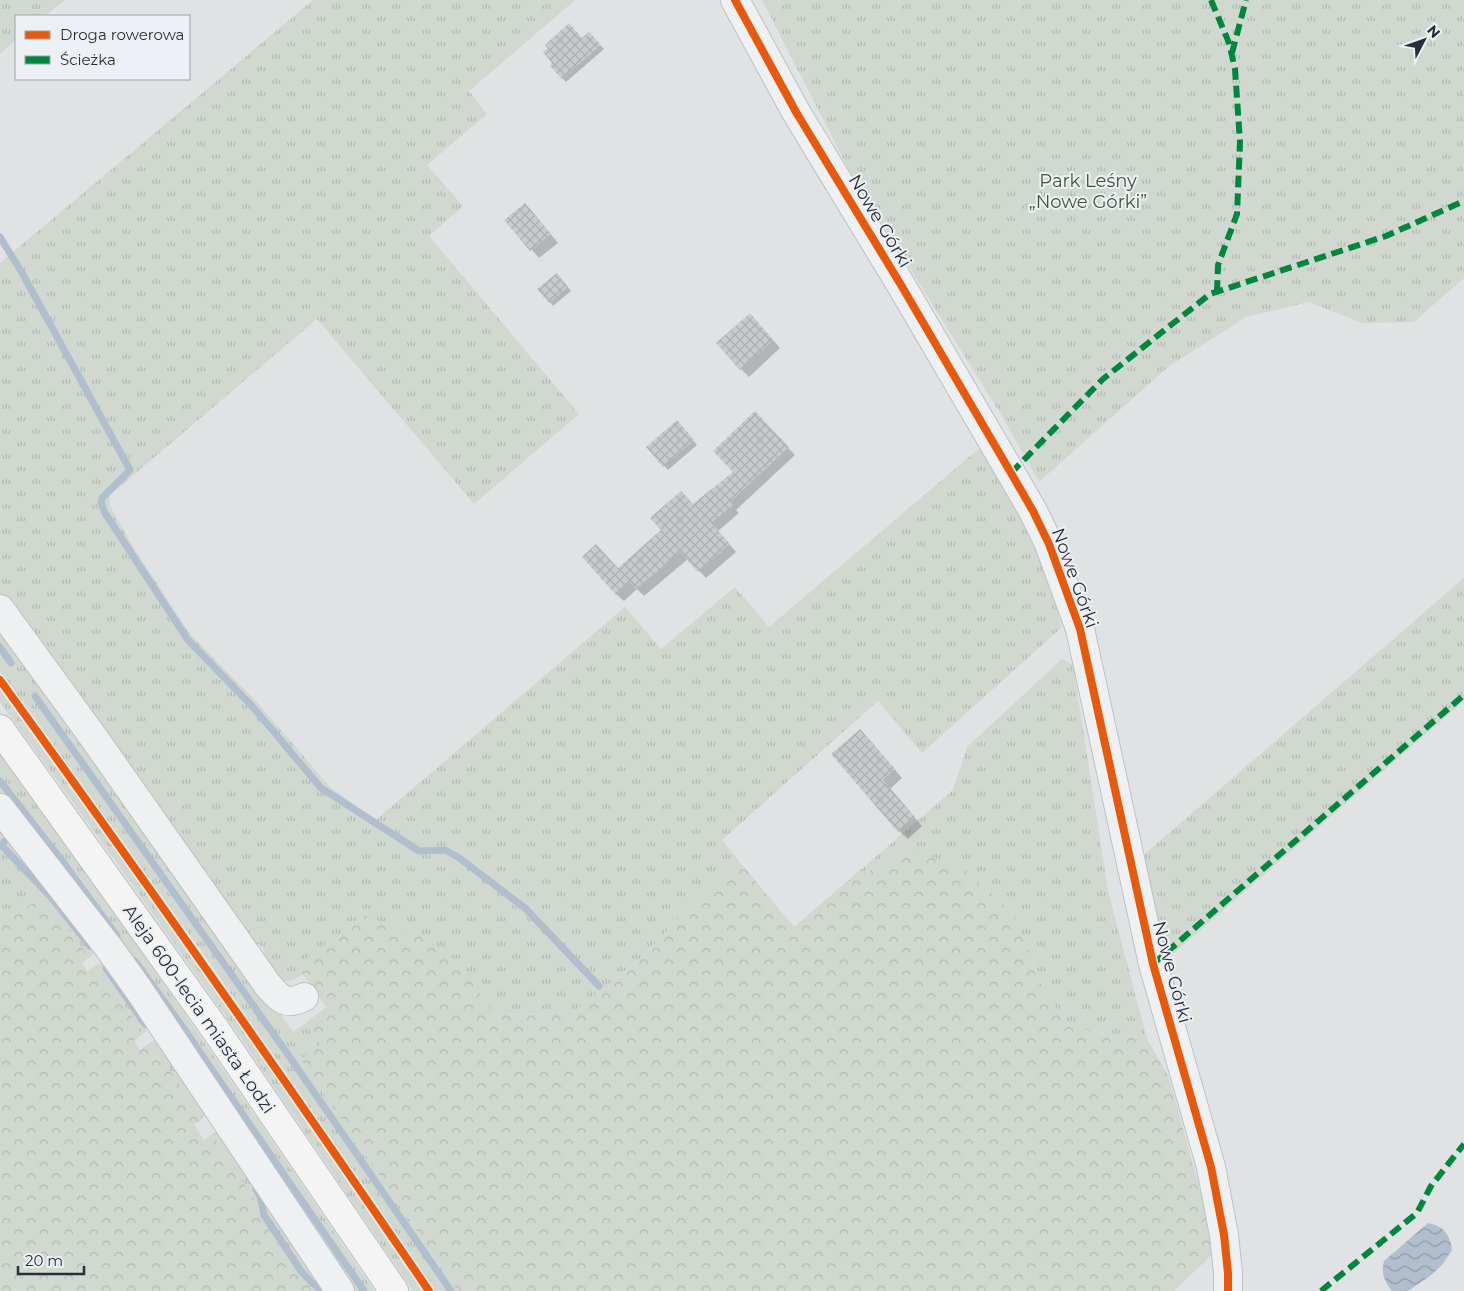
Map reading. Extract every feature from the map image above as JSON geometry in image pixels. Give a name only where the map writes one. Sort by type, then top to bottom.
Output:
[{"type":"main road","name":"Aleja 600-lecia miasta Łodzi","points":[[0,729],[214,1029],[394,1291]]},
{"type":"street","name":"Nowe Górki","points":[[735,0],[792,105],[901,285],[1011,473],[1049,544],[1080,629],[1152,964],[1211,1168],[1224,1235],[1228,1291]]},
{"type":"street","points":[[0,608],[95,739],[267,984],[277,996],[288,1002],[295,1002],[304,996]]},
{"type":"street","points":[[0,808],[116,957],[340,1291]]},
{"type":"green space","points":[[0,0],[65,0],[46,15],[15,15],[15,41],[0,54]]},
{"type":"green space","points":[[313,0],[575,0],[469,91],[487,114],[427,165],[463,206],[429,236],[579,414],[474,504],[317,319],[110,495],[110,506],[134,548],[190,634],[256,701],[330,787],[376,820],[625,607],[661,649],[735,587],[769,627],[982,446],[994,462],[1050,571],[1061,628],[922,753],[878,701],[722,840],[740,862],[695,900],[644,956],[570,1014],[496,1015],[476,990],[297,965],[303,974],[285,982],[278,982],[261,955],[265,952],[259,944],[255,946],[207,879],[210,876],[204,868],[200,870],[0,599],[0,263]]},
{"type":"green space","name":"Park Leśny „Nowe Górki”","points":[[762,0],[1464,0],[1464,278],[1414,322],[1362,323],[1309,302],[1246,317],[1168,367],[1039,482],[1000,413],[851,174]]},
{"type":"green space","points":[[1464,578],[1464,701],[1166,960],[1139,859]]},
{"type":"green space","points":[[0,621],[293,1032],[306,1023],[321,1044],[301,1059],[457,1291],[435,1291],[210,963],[0,672]]},
{"type":"green space","points":[[1062,659],[1073,665],[1108,891],[1147,1039],[1071,1028],[1043,990],[1027,947],[910,849],[843,885],[953,790],[967,747]]},
{"type":"green space","points":[[0,690],[198,964],[422,1291],[413,1291],[229,1021],[0,702]]},
{"type":"green space","points":[[0,754],[190,1021],[374,1291],[347,1291],[0,798]]},
{"type":"green space","points":[[0,820],[97,950],[90,957],[42,898],[0,924]]},
{"type":"green space","points":[[910,849],[963,868],[1013,913],[1043,990],[1071,1028],[1147,1039],[1168,1075],[1217,1250],[1174,1291],[457,1291],[301,1059],[321,1044],[306,1023],[326,1007],[297,966],[363,915],[428,939],[454,959],[496,1015],[570,1014],[644,956],[695,900],[740,862],[794,927],[843,885]]},
{"type":"green space","points":[[42,898],[90,957],[82,963],[87,971],[96,965],[144,1033],[134,1041],[140,1050],[151,1042],[202,1119],[194,1125],[204,1140],[212,1134],[314,1291],[0,1291],[0,924]]},
{"type":"green space","points":[[103,961],[150,1027],[144,1033],[96,965]]},
{"type":"green space","points":[[158,1038],[207,1112],[202,1119],[151,1042]]},
{"type":"green space","points":[[220,1130],[332,1291],[314,1291],[212,1134]]},
{"type":"water","points":[[1428,1223],[1438,1226],[1445,1232],[1450,1240],[1452,1250],[1442,1265],[1430,1276],[1408,1291],[1392,1291],[1384,1277],[1384,1261]]},
{"type":"building","points":[[569,23],[582,38],[589,32],[601,45],[562,79],[550,66],[552,63],[543,52],[548,48],[545,45]]},
{"type":"building","points":[[525,203],[551,234],[530,251],[504,220]]},
{"type":"building","points":[[557,273],[568,287],[549,303],[537,289]]},
{"type":"building","points":[[750,313],[773,340],[740,370],[716,343]]},
{"type":"building","points":[[755,411],[789,447],[730,502],[733,505],[711,523],[730,544],[698,572],[680,552],[636,589],[630,582],[616,595],[582,557],[596,544],[618,568],[661,530],[650,518],[681,491],[693,504],[733,472],[713,451]]},
{"type":"building","points":[[677,420],[694,440],[663,467],[646,447]]},
{"type":"building","points":[[860,729],[895,769],[883,780],[915,817],[898,832],[831,754]]},
{"type":"waterway","points":[[0,237],[21,271],[130,470],[102,498],[101,503],[105,513],[188,640],[252,706],[321,788],[419,851],[445,850],[458,857],[525,908],[599,986]]},
{"type":"waterway","points":[[0,647],[11,663]]},
{"type":"waterway","points":[[35,696],[289,1056],[451,1291]]},
{"type":"waterway","points":[[0,781],[117,936]]},
{"type":"waterway","points":[[4,842],[2,846],[50,896],[90,946]]},
{"type":"waterway","points":[[135,961],[182,1026],[364,1291]]},
{"type":"waterway","points":[[106,968],[145,1024]]},
{"type":"waterway","points":[[256,1189],[260,1196],[264,1215],[301,1271],[323,1291]]},
{"type":"marked path","points":[[1211,0],[1229,43],[1235,69],[1240,142],[1237,214],[1218,265],[1217,291]]},
{"type":"marked path","points":[[1232,53],[1246,0]]},
{"type":"marked path","points":[[1011,473],[1103,379],[1210,294],[1386,236],[1464,201]]},
{"type":"marked path","points":[[1153,964],[1464,695]]},
{"type":"marked path","points":[[1321,1291],[1417,1213],[1431,1186],[1464,1144]]},
{"type":"cycle path","points":[[735,0],[796,112],[901,285],[1033,511],[1049,544],[1080,629],[1153,964],[1211,1167],[1224,1235],[1228,1291]]},
{"type":"cycle path","points":[[0,680],[217,984],[429,1291]]}]
